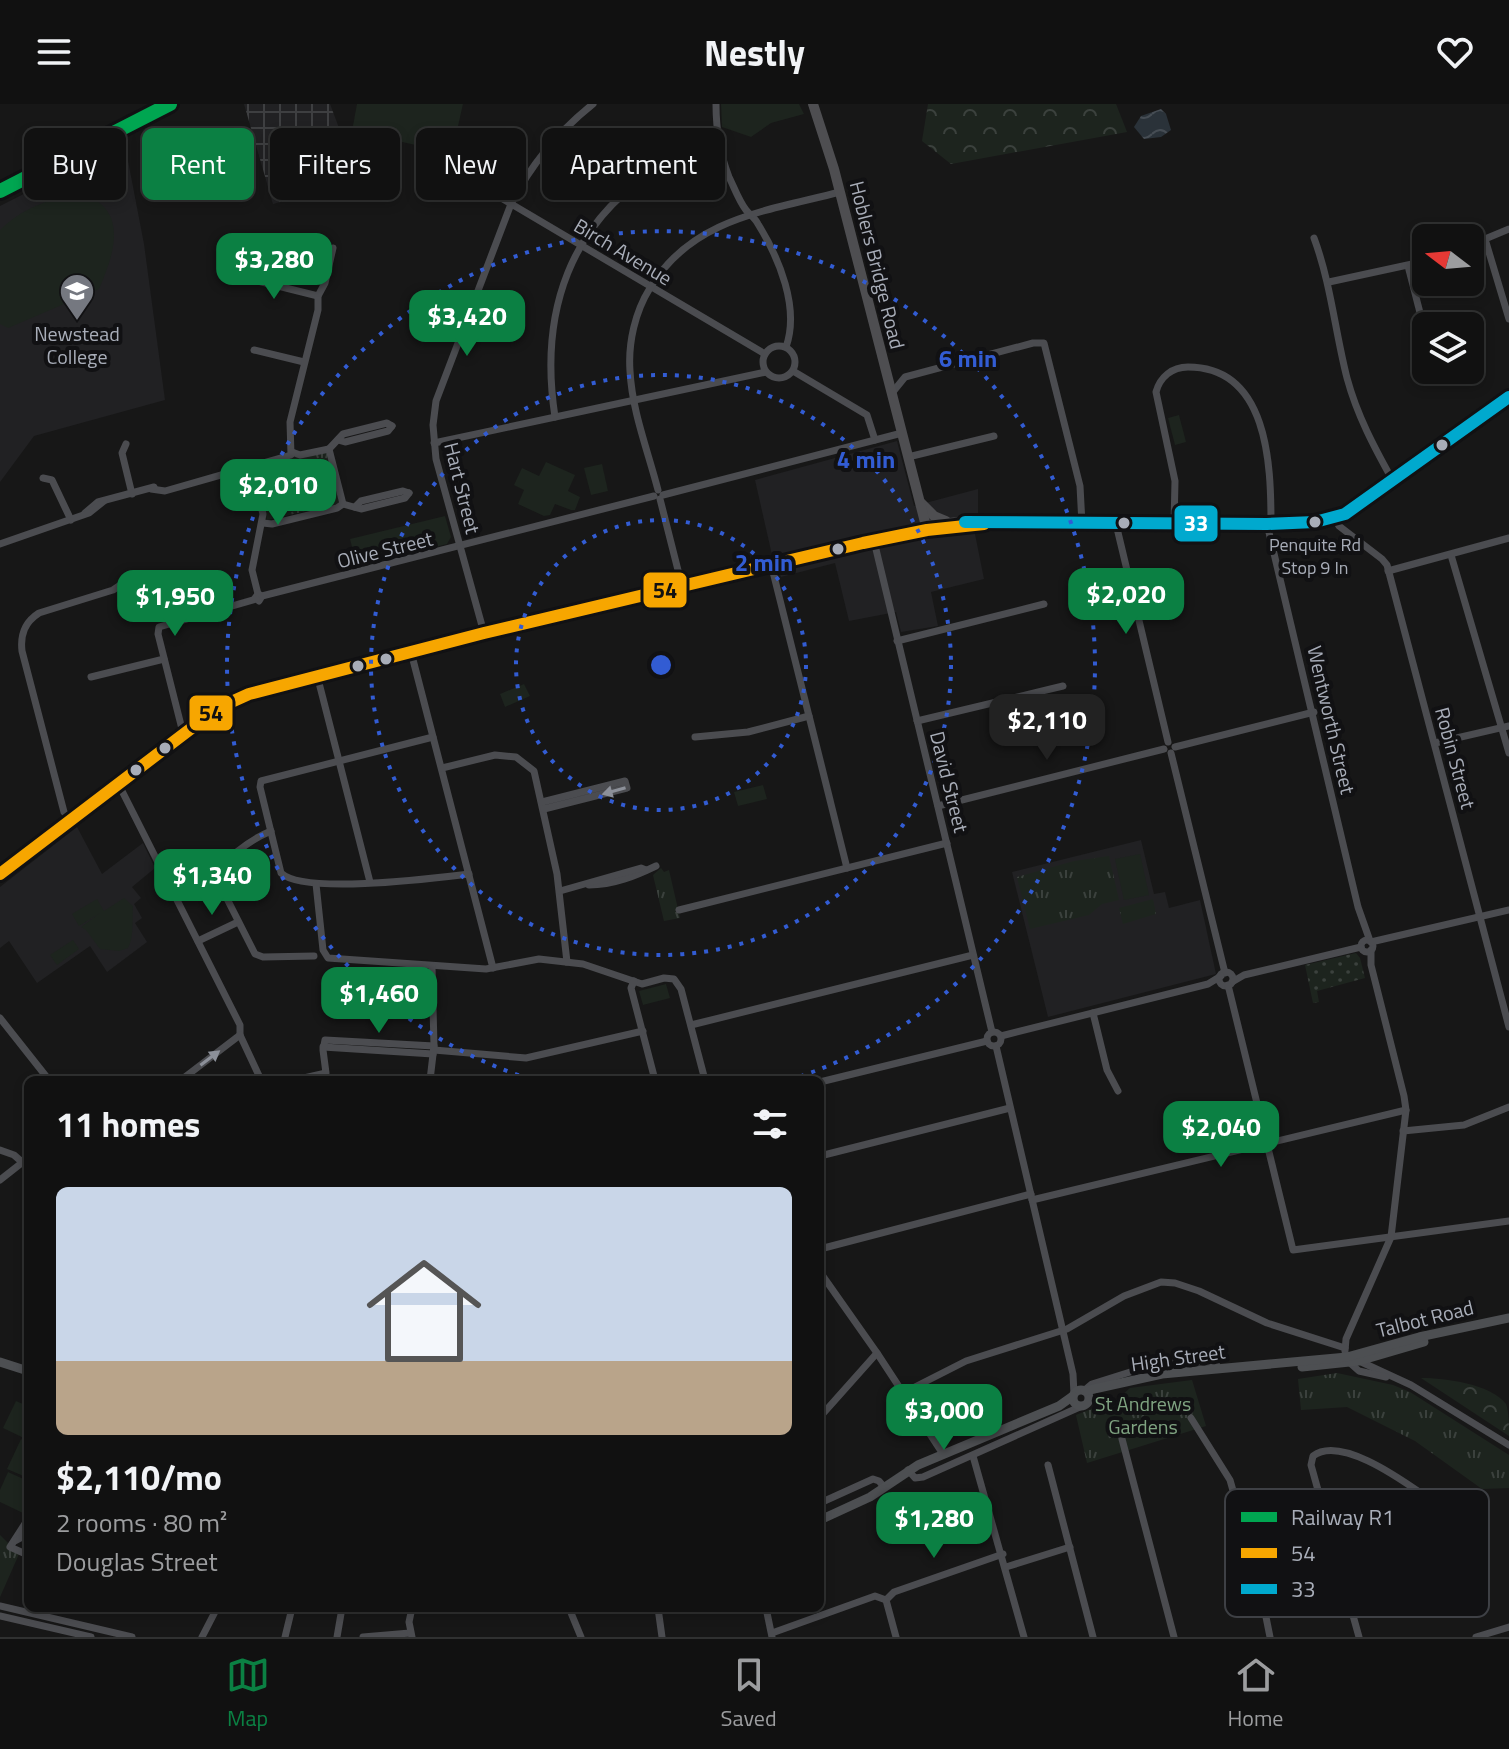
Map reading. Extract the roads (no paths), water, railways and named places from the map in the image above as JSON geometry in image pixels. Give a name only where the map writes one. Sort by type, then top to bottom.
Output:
[{"type":"highway","name":"Hoblers Bridge Road","points":[[813,104],[840,192],[926,527]]},
{"type":"highway","points":[[920,502],[934,516],[946,521]]},
{"type":"highway","points":[[0,874],[183,733],[236,698],[484,633],[926,527]]},
{"type":"main road","name":"Talbot Road","points":[[1351,1356],[1428,1341],[1509,1320]]},
{"type":"main road","name":"High Street","points":[[824,1518],[884,1487],[908,1470],[1059,1406],[1080,1392],[1104,1389],[1194,1366],[1217,1369],[1351,1356]]},
{"type":"main road","points":[[0,1362],[24,1370]]},
{"type":"main road","name":"High Street","points":[[1059,1406],[1082,1405],[1104,1389]]},
{"type":"main road","points":[[1080,1392],[1089,1396],[1082,1405],[1074,1402],[1080,1392]]},
{"type":"street","name":"Hart Street","points":[[484,633],[434,443],[434,411],[438,391],[523,180],[559,134],[593,104]]},
{"type":"street","points":[[716,104],[718,128]]},
{"type":"street","points":[[434,443],[766,372],[780,379],[793,371],[795,360],[786,347],[790,329],[785,285],[771,247],[746,210],[725,161]]},
{"type":"street","points":[[682,586],[634,401],[629,369],[631,339],[638,313],[650,287],[671,259],[691,242],[715,228],[752,215],[840,192]]},
{"type":"street","name":"Birch Avenue","points":[[504,200],[765,354]]},
{"type":"street","points":[[555,417],[550,375],[551,337],[561,292],[581,246],[618,200]]},
{"type":"street","points":[[1509,229],[1485,239],[1509,319]]},
{"type":"street","points":[[1314,238],[1329,282],[1340,347],[1354,400],[1368,437],[1393,481]]},
{"type":"street","points":[[292,452],[288,432],[318,310],[318,296],[325,283],[333,248]]},
{"type":"street","points":[[1329,282],[1412,265]]},
{"type":"street","points":[[1408,266],[1420,312]]},
{"type":"street","points":[[237,276],[318,296]]},
{"type":"street","points":[[892,393],[905,377],[1033,343],[1044,343],[1080,486],[1082,524]]},
{"type":"street","points":[[766,372],[763,363],[765,354],[776,346],[786,347]]},
{"type":"street","points":[[254,350],[304,362]]},
{"type":"street","name":"Wentworth Street","points":[[1174,525],[1175,481],[1156,392],[1162,378],[1173,369],[1184,367],[1216,372],[1241,387],[1248,396],[1260,428],[1271,473],[1269,524],[1406,1110],[1391,1237],[1346,1339],[1351,1356]]},
{"type":"street","points":[[793,371],[867,415],[875,440]]},
{"type":"street","points":[[926,527],[984,524],[1269,524],[1335,519],[1509,397]]},
{"type":"street","points":[[292,452],[300,455],[329,449],[343,434],[387,423],[392,426],[388,431],[345,442],[338,440]]},
{"type":"street","name":"Olive Street","points":[[183,733],[158,634],[161,625],[259,596],[902,433]]},
{"type":"street","points":[[908,457],[994,436]]},
{"type":"street","points":[[126,444],[122,453],[132,494]]},
{"type":"street","points":[[113,448],[122,453]]},
{"type":"street","points":[[329,449],[343,504]]},
{"type":"street","points":[[0,544],[84,515],[104,501],[151,489],[161,491],[251,468],[287,458],[292,452]]},
{"type":"street","points":[[251,468],[263,514],[252,570],[259,596]]},
{"type":"street","points":[[50,476],[71,520]]},
{"type":"street","points":[[263,523],[272,524],[343,504],[361,509],[405,498],[409,493],[403,491],[361,501],[355,507]]},
{"type":"street","name":"Robin Street","points":[[1335,519],[1339,526],[1382,559],[1388,571],[1509,1027]]},
{"type":"street","points":[[926,527],[946,521],[984,524]]},
{"type":"street","points":[[1116,524],[1293,1250],[1509,1221]]},
{"type":"street","points":[[1388,571],[1509,538]]},
{"type":"street","name":"David Street","points":[[874,541],[992,1032]]},
{"type":"street","points":[[1451,555],[1505,726],[1509,753]]},
{"type":"street","points":[[771,564],[847,868]]},
{"type":"street","points":[[70,820],[64,812],[21,638],[28,622],[39,613],[113,590],[125,582]]},
{"type":"street","points":[[897,641],[1044,604]]},
{"type":"street","points":[[411,652],[493,968]]},
{"type":"street","points":[[91,677],[164,659]]},
{"type":"street","points":[[317,675],[370,882]]},
{"type":"street","points":[[917,721],[1063,686]]},
{"type":"street","points":[[938,806],[1314,712]]},
{"type":"street","points":[[695,737],[748,732],[809,716]]},
{"type":"street","points":[[1435,743],[1505,726]]},
{"type":"street","points":[[433,737],[261,781],[271,831],[284,876],[316,884],[439,879],[469,874]]},
{"type":"street","points":[[442,768],[495,755],[516,757],[534,771],[560,891],[567,962]]},
{"type":"street","points":[[625,781],[627,788],[543,806],[625,781]]},
{"type":"street","points":[[118,783],[240,1025],[240,1035],[259,1076]]},
{"type":"street","points":[[271,831],[260,835],[218,871],[218,881],[252,949],[259,956],[314,956]]},
{"type":"street","points":[[679,910],[947,843]]},
{"type":"street","points":[[560,891],[587,885],[600,878],[656,866]]},
{"type":"street","points":[[316,884],[325,957],[493,968],[534,959],[583,964],[642,984],[664,978],[674,979],[680,985],[704,1076]]},
{"type":"street","points":[[987,1041],[992,1032],[1001,1036],[1509,910]]},
{"type":"street","points":[[198,941],[238,922]]},
{"type":"street","points":[[691,1025],[973,955]]},
{"type":"street","points":[[431,1076],[434,1050],[432,966]]},
{"type":"street","points":[[634,981],[631,988],[654,1076]]},
{"type":"street","points":[[1093,1013],[1107,1070],[1118,1091]]},
{"type":"street","points":[[0,1018],[46,1076]]},
{"type":"street","points":[[313,1076],[326,1073],[325,1040],[526,1058],[643,1031]]},
{"type":"street","points":[[186,1076],[240,1035]]},
{"type":"street","points":[[996,1046],[1001,1042],[1001,1036]]},
{"type":"street","points":[[987,1041],[996,1046]]},
{"type":"street","points":[[824,1081],[987,1041]]},
{"type":"street","points":[[996,1046],[1062,1330],[1080,1392],[1092,1384],[1149,1365],[1170,1361],[1194,1366]]},
{"type":"street","points":[[1403,1131],[1464,1125],[1509,1107]]},
{"type":"street","points":[[824,1155],[1010,1108]]},
{"type":"street","points":[[824,1248],[1406,1110]]},
{"type":"street","points":[[0,1150],[24,1160]]},
{"type":"street","points":[[0,1180],[24,1161]]},
{"type":"street","points":[[824,1278],[943,1454]]},
{"type":"street","points":[[903,1393],[966,1361],[1062,1330],[1131,1292],[1169,1282],[1213,1297],[1267,1323],[1351,1356],[1396,1378],[1509,1445]]},
{"type":"street","points":[[1351,1356],[1352,1328]]},
{"type":"street","points":[[824,1413],[877,1353]]},
{"type":"street","name":"High Street","points":[[908,1470],[913,1477],[920,1478],[1082,1405]]},
{"type":"street","points":[[1191,1418],[1233,1489]]},
{"type":"street","points":[[1112,1450],[1123,1443],[1174,1637]]},
{"type":"street","points":[[1317,1489],[1311,1465],[1313,1456],[1320,1452],[1338,1451],[1392,1473],[1414,1489]]},
{"type":"street","points":[[973,1456],[1024,1637]]},
{"type":"street","points":[[1048,1465],[1093,1637]]},
{"type":"street","points":[[824,1501],[873,1479],[880,1481],[884,1487]]},
{"type":"street","points":[[12,1544],[24,1527]]},
{"type":"street","points":[[12,1544],[24,1536]]},
{"type":"street","points":[[12,1544],[24,1552]]},
{"type":"street","points":[[1006,1567],[1070,1547]]},
{"type":"street","points":[[886,1600],[894,1592],[1003,1554]]},
{"type":"street","points":[[767,1612],[772,1635],[875,1596],[886,1600]]},
{"type":"street","points":[[886,1600],[896,1637]]},
{"type":"street","points":[[0,1606],[24,1612]]},
{"type":"street","points":[[26,1612],[132,1637]]},
{"type":"street","points":[[202,1637],[215,1612]]},
{"type":"street","points":[[285,1637],[291,1612]]},
{"type":"street","points":[[337,1637],[341,1612]]},
{"type":"street","points":[[363,1637],[411,1635],[412,1612]]},
{"type":"street","points":[[571,1612],[581,1637]]},
{"type":"street","points":[[659,1612],[662,1637]]},
{"type":"street","points":[[0,1616],[91,1637]]},
{"type":"street","points":[[1266,1617],[1270,1637]]},
{"type":"street","points":[[1353,1617],[1359,1637]]},
{"type":"street","points":[[1476,1637],[1509,1627]]},
{"type":"water","points":[[1161,109],[1171,130],[1161,137],[1144,139],[1134,127],[1141,116]]},
{"type":"rail line","name":"R1","points":[[0,191],[170,104]]},
{"type":"place","name":"Newstead College","points":[[77,322]]},
{"type":"place","name":"Penquite Rd Stop 9 In","points":[[1315,522]]},
{"type":"park label","name":"St Andrews Gardens","points":[[1143,1416]]}]
